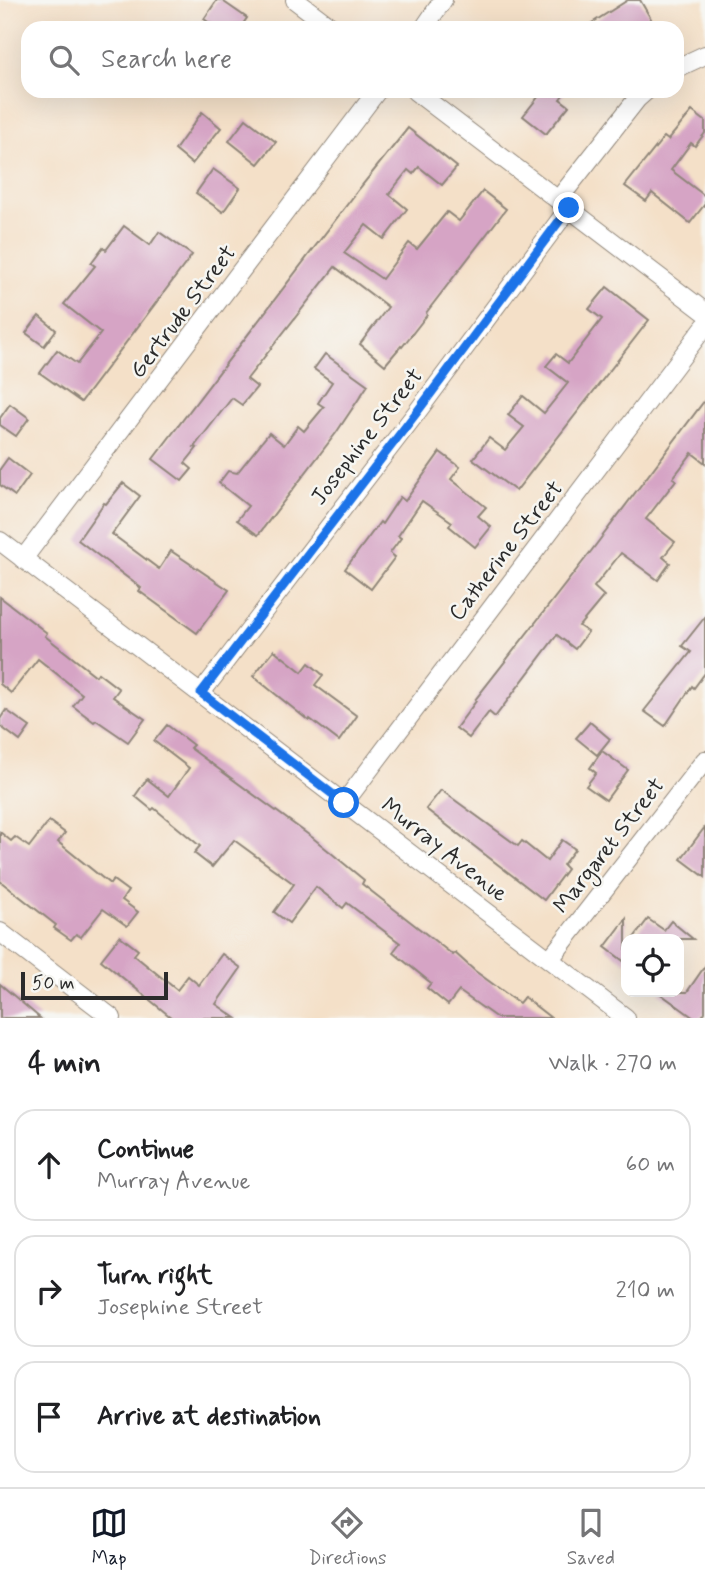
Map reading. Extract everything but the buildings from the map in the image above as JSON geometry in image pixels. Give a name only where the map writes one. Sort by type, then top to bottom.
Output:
[{"type":"street","points":[[295,0],[323,21]]},
{"type":"street","points":[[429,21],[443,0]]},
{"type":"street","points":[[684,65],[705,55]]},
{"type":"street","name":"Gertrude Street","points":[[23,559],[372,98]]},
{"type":"street","points":[[424,98],[705,312]]},
{"type":"street","name":"Josephine Street","points":[[201,693],[417,412],[641,98]]},
{"type":"street","name":"Catherine Street","points":[[344,803],[705,326]]},
{"type":"street","name":"Murray Avenue","points":[[0,541],[626,1018]]},
{"type":"street","name":"Margaret Street","points":[[550,959],[705,760]]},
{"type":"street","points":[[0,932],[112,1018]]},
{"type":"route","points":[[344,803],[201,693],[417,412],[569,208]]}]
